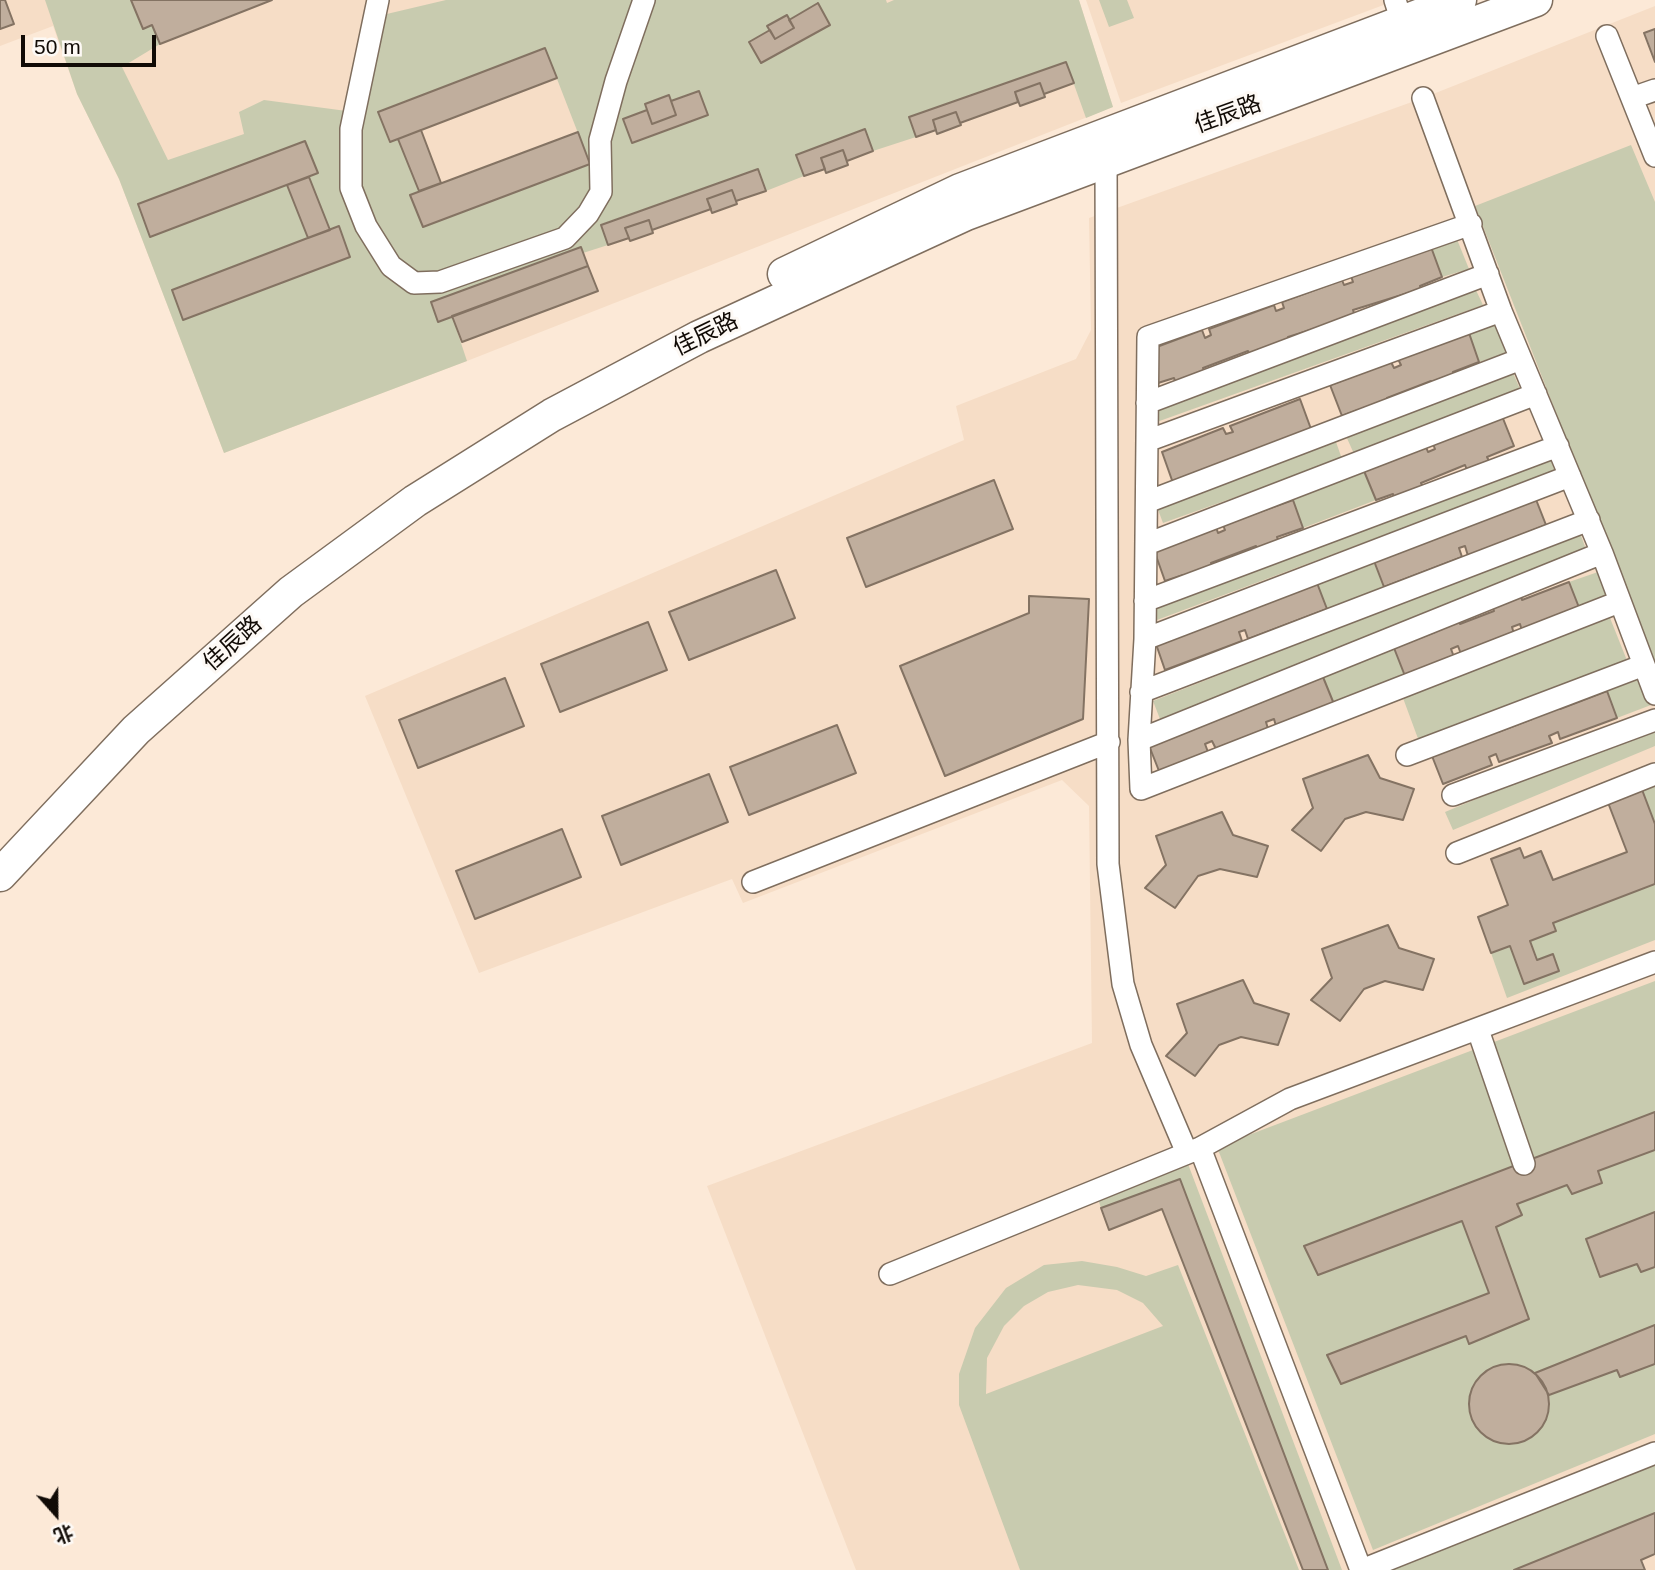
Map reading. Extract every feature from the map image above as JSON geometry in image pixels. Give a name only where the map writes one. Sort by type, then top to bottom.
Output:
[{"type":"main road","name":"佳辰路","points":[[0,845],[120,717],[278,578],[408,484],[542,399],[689,319],[960,190],[1398,11],[1460,0]]},
{"type":"main road","name":"佳辰路","points":[[0,875],[135,730],[291,592],[415,501],[552,415],[699,337],[966,214],[1536,0]]},
{"type":"street","points":[[378,0],[351,129],[351,188],[366,226],[391,266],[414,283],[440,282],[565,238],[588,214],[601,192],[600,140],[643,0]]},
{"type":"street","points":[[1607,36],[1655,156]]},
{"type":"street","points":[[1632,98],[1655,90]]},
{"type":"street","points":[[1423,98],[1501,311],[1602,553],[1655,694]]},
{"type":"street","points":[[1106,160],[1108,864],[1122,984],[1141,1045],[1193,1150],[1361,1570],[1655,1453]]},
{"type":"street","points":[[1471,224],[1148,337],[1145,639],[1139,740],[1141,789],[1619,603]]},
{"type":"street","points":[[1147,402],[1489,274]]},
{"type":"street","points":[[1147,441],[1501,311]]},
{"type":"street","points":[[1147,502],[1521,359]]},
{"type":"street","points":[[1147,544],[1536,394]]},
{"type":"street","points":[[1145,601],[1558,446]]},
{"type":"street","points":[[1145,639],[1570,476]]},
{"type":"street","points":[[1141,692],[1588,520]]},
{"type":"street","points":[[1139,740],[1602,553]]},
{"type":"street","points":[[1407,755],[1644,665]]},
{"type":"street","points":[[1453,795],[1655,720]]},
{"type":"street","points":[[753,882],[1109,742]]},
{"type":"street","points":[[1457,853],[1655,775]]},
{"type":"street","points":[[890,1274],[1193,1150],[1290,1099],[1655,962]]},
{"type":"street","points":[[1478,1030],[1524,1164]]},
{"type":"shaded area","points":[[0,0],[1079,0],[1113,107],[467,361],[224,453],[119,179],[77,94],[53,26],[0,46]]},
{"type":"shaded area","points":[[1086,0],[1397,0],[1121,103]]},
{"type":"shaded area","points":[[1655,6],[1655,1570],[856,1570],[707,1186],[1092,1043],[1089,806],[1062,780],[743,903],[732,879],[479,973],[365,696],[964,440],[956,406],[1076,359],[1091,330],[1089,218],[1423,98]]},
{"type":"green space","points":[[45,0],[131,0],[142,29],[152,25],[160,44],[122,67],[168,160],[244,134],[239,112],[264,100],[354,112],[374,17],[446,0],[886,0],[887,3],[894,0],[1079,0],[1113,107],[1086,118],[1066,62],[910,117],[916,137],[873,151],[864,129],[796,155],[804,176],[766,191],[758,169],[602,224],[608,245],[583,253],[581,247],[431,302],[452,316],[467,361],[224,453],[119,179],[77,94]],"holes":[[[818,3],[830,24],[761,63],[749,42],[770,30],[768,26],[786,15],[789,20]],[[545,48],[590,164],[423,227],[411,195],[419,191],[398,139],[389,142],[379,112]],[[669,95],[671,101],[708,115],[632,142],[623,119],[647,110],[645,104]]]},
{"type":"green space","points":[[1099,0],[1127,0],[1134,18],[1109,27]]},
{"type":"green space","points":[[1631,145],[1655,202],[1655,665],[1475,206]]},
{"type":"green space","points":[[1456,237],[1469,269],[1442,277],[1431,247]]},
{"type":"green space","points":[[1474,286],[1483,305],[1154,423],[1154,407]]},
{"type":"green space","points":[[1496,324],[1506,353],[1479,362],[1469,333]]},
{"type":"green space","points":[[1511,368],[1520,389],[1355,456],[1346,436]]},
{"type":"green space","points":[[1336,442],[1342,459],[1163,523],[1157,507]]},
{"type":"green space","points":[[1550,458],[1555,471],[1157,620],[1152,607]]},
{"type":"green space","points":[[1364,471],[1376,500],[1303,528],[1293,500]]},
{"type":"green space","points":[[1580,533],[1587,552],[1160,719],[1153,701]]},
{"type":"green space","points":[[1374,561],[1384,587],[1327,609],[1317,583]]},
{"type":"green space","points":[[1598,572],[1608,599],[1580,610],[1569,582]]},
{"type":"green space","points":[[1610,618],[1628,663],[1420,744],[1403,698]]},
{"type":"green space","points":[[1394,648],[1405,676],[1334,704],[1323,677]]},
{"type":"green space","points":[[1641,679],[1651,705],[1617,718],[1607,691]]},
{"type":"green space","points":[[1655,725],[1655,746],[1453,830],[1445,812]]},
{"type":"green space","points":[[1655,783],[1655,824],[1641,787]]},
{"type":"green space","points":[[1655,884],[1655,940],[1507,998],[1491,953],[1510,946],[1524,983],[1558,971],[1553,954],[1537,960],[1530,941],[1556,932],[1553,923]]},
{"type":"green space","points":[[1655,981],[1655,1112],[1304,1246],[1318,1275],[1462,1221],[1489,1293],[1328,1356],[1341,1383],[1466,1336],[1470,1344],[1528,1319],[1496,1227],[1522,1215],[1517,1204],[1567,1185],[1602,1183],[1598,1171],[1655,1150],[1655,1212],[1586,1239],[1600,1277],[1637,1264],[1641,1272],[1655,1267],[1655,1325],[1535,1373],[1526,1367],[1506,1364],[1496,1367],[1479,1378],[1470,1396],[1469,1406],[1475,1426],[1482,1434],[1500,1444],[1520,1443],[1530,1439],[1544,1425],[1550,1405],[1549,1395],[1617,1370],[1620,1377],[1655,1364],[1655,1434],[1373,1550],[1217,1147]]},
{"type":"green space","points":[[1188,1164],[1342,1570],[1328,1570],[1180,1179],[1101,1208],[1098,1199]]},
{"type":"green space","points":[[1082,1261],[1117,1267],[1146,1276],[1178,1265],[1299,1570],[1020,1570],[959,1405],[959,1374],[975,1328],[1006,1288],[1044,1265]],"holes":[[[1078,1285],[1117,1290],[1143,1303],[1163,1326],[986,1394],[987,1358],[1004,1326],[1024,1306],[1048,1292]]]},
{"type":"green space","points":[[1655,1464],[1655,1513],[1514,1570],[1393,1570]]},
{"type":"building","points":[[0,0],[5,0],[14,24],[0,29]]},
{"type":"building","points":[[131,0],[272,0],[160,44],[152,25],[143,29]]},
{"type":"building","points":[[818,3],[830,25],[761,63],[749,42],[770,30],[775,39],[794,28],[789,20]]},
{"type":"building","points":[[787,15],[794,28],[775,39],[767,26]]},
{"type":"building","points":[[1655,29],[1655,62],[1644,33]]},
{"type":"building","points":[[545,48],[557,78],[390,142],[378,112]]},
{"type":"building","points":[[1066,62],[1074,83],[1044,94],[1040,83],[1015,92],[1018,102],[960,123],[956,112],[933,120],[936,130],[916,137],[909,117]]},
{"type":"building","points":[[1040,83],[1045,97],[1020,106],[1015,92]]},
{"type":"building","points":[[699,91],[708,115],[632,143],[623,119],[647,110],[652,124],[676,115],[671,101]]},
{"type":"building","points":[[669,95],[676,115],[652,124],[645,104]]},
{"type":"building","points":[[956,112],[961,125],[937,134],[933,120]]},
{"type":"building","points":[[865,129],[873,151],[847,161],[843,150],[821,158],[825,169],[804,176],[796,155]]},
{"type":"building","points":[[421,130],[441,183],[419,191],[398,139]]},
{"type":"building","points":[[578,132],[590,164],[423,227],[410,195]]},
{"type":"building","points":[[305,141],[318,173],[150,237],[138,204]]},
{"type":"building","points":[[843,150],[848,165],[826,173],[821,158]]},
{"type":"building","points":[[758,169],[766,191],[736,201],[732,190],[707,199],[711,209],[652,230],[649,220],[625,228],[629,238],[608,245],[601,225]]},
{"type":"building","points":[[309,177],[330,230],[308,238],[287,185]]},
{"type":"building","points":[[732,190],[737,204],[712,213],[707,199]]},
{"type":"building","points":[[649,220],[653,233],[630,241],[625,228]]},
{"type":"building","points":[[339,226],[350,257],[183,320],[172,290]]},
{"type":"building","points":[[581,247],[588,266],[438,322],[431,302]]},
{"type":"building","points":[[1431,247],[1442,277],[1420,286],[1421,289],[1353,310],[1355,316],[1288,337],[1289,341],[1249,356],[1248,351],[1203,368],[1205,373],[1176,384],[1174,378],[1158,383],[1146,351],[1202,330],[1205,338],[1211,335],[1209,329],[1274,305],[1276,311],[1284,308],[1282,302],[1342,280],[1344,285],[1353,282],[1351,276]]},
{"type":"building","points":[[588,266],[598,291],[462,342],[452,316]]},
{"type":"building","points":[[1469,333],[1479,362],[1453,372],[1455,377],[1433,385],[1431,381],[1387,398],[1389,403],[1360,414],[1358,410],[1342,416],[1330,385],[1391,362],[1394,368],[1401,365],[1398,359]]},
{"type":"building","points":[[1300,399],[1311,429],[1173,483],[1162,452],[1223,428],[1226,434],[1233,432],[1230,426]]},
{"type":"building","points":[[1502,416],[1514,446],[1487,457],[1489,461],[1467,470],[1465,465],[1421,483],[1423,487],[1394,498],[1393,494],[1376,500],[1364,471],[1426,447],[1428,452],[1435,449],[1433,444]]},
{"type":"building","points":[[994,480],[1013,529],[866,587],[847,538]]},
{"type":"building","points":[[1535,497],[1546,525],[1468,556],[1465,546],[1459,548],[1462,557],[1384,587],[1374,561]]},
{"type":"building","points":[[1293,500],[1303,528],[1277,537],[1279,543],[1257,551],[1256,546],[1211,563],[1213,568],[1184,579],[1183,575],[1165,581],[1154,550],[1216,527],[1218,533],[1225,530],[1223,525]]},
{"type":"building","points":[[776,570],[795,618],[689,660],[669,612]]},
{"type":"building","points":[[1569,582],[1580,610],[1522,631],[1520,624],[1512,627],[1514,634],[1461,654],[1458,646],[1451,649],[1454,657],[1405,676],[1394,648],[1435,632],[1434,627],[1458,618],[1460,624],[1494,611],[1492,606],[1521,596],[1522,600]]},
{"type":"building","points":[[1317,583],[1327,609],[1248,639],[1245,630],[1239,632],[1242,641],[1165,670],[1156,644]]},
{"type":"building","points":[[1029,596],[1089,599],[1083,719],[945,776],[900,666],[1029,613]]},
{"type":"building","points":[[648,622],[667,670],[560,712],[541,664]]},
{"type":"building","points":[[1323,677],[1334,704],[1276,726],[1274,719],[1266,722],[1268,729],[1216,749],[1212,741],[1205,744],[1208,752],[1159,771],[1148,743]]},
{"type":"building","points":[[505,678],[524,726],[418,768],[399,720]]},
{"type":"building","points":[[1607,691],[1617,718],[1560,739],[1558,732],[1549,736],[1552,743],[1499,762],[1496,754],[1489,757],[1492,765],[1443,784],[1432,756],[1496,726],[1498,732],[1532,719],[1530,714],[1558,704],[1560,709]]},
{"type":"building","points":[[837,725],[856,773],[749,815],[730,767]]},
{"type":"building","points":[[1368,755],[1380,778],[1414,789],[1403,820],[1366,812],[1345,819],[1321,851],[1292,830],[1313,808],[1303,779]]},
{"type":"building","points":[[709,774],[728,822],[621,865],[602,816]]},
{"type":"building","points":[[1641,787],[1655,824],[1655,884],[1553,923],[1556,931],[1530,941],[1537,960],[1553,954],[1559,971],[1524,984],[1510,946],[1491,953],[1478,917],[1508,905],[1491,859],[1520,848],[1524,858],[1541,851],[1553,880],[1627,852],[1607,800]]},
{"type":"building","points":[[1222,812],[1233,835],[1268,846],[1257,877],[1220,869],[1198,876],[1175,908],[1145,888],[1166,865],[1156,836]]},
{"type":"building","points":[[562,829],[581,877],[475,919],[456,871]]},
{"type":"building","points":[[1388,925],[1399,948],[1434,959],[1423,990],[1385,981],[1364,989],[1340,1021],[1311,1000],[1332,978],[1322,949]]},
{"type":"building","points":[[1243,980],[1254,1003],[1289,1014],[1278,1045],[1241,1037],[1219,1045],[1195,1076],[1166,1056],[1187,1033],[1177,1004]]},
{"type":"building","points":[[1655,1112],[1655,1150],[1598,1171],[1602,1183],[1572,1194],[1567,1185],[1517,1204],[1522,1215],[1496,1227],[1529,1319],[1469,1344],[1466,1336],[1341,1384],[1327,1355],[1489,1293],[1462,1221],[1318,1275],[1304,1246]]},
{"type":"building","points":[[1180,1179],[1328,1570],[1303,1570],[1162,1209],[1109,1230],[1101,1208]]},
{"type":"building","points":[[1655,1212],[1655,1267],[1641,1272],[1637,1264],[1600,1277],[1586,1239]]},
{"type":"building","points":[[1655,1325],[1655,1364],[1620,1377],[1617,1370],[1549,1395],[1535,1373]]},
{"type":"building","points":[[1509,1364],[1524,1367],[1537,1376],[1546,1389],[1549,1404],[1546,1419],[1537,1432],[1524,1441],[1509,1444],[1494,1441],[1481,1432],[1472,1419],[1469,1404],[1472,1389],[1481,1376],[1494,1367]]},
{"type":"building","points":[[1655,1513],[1655,1554],[1641,1560],[1645,1570],[1514,1570]]}]
